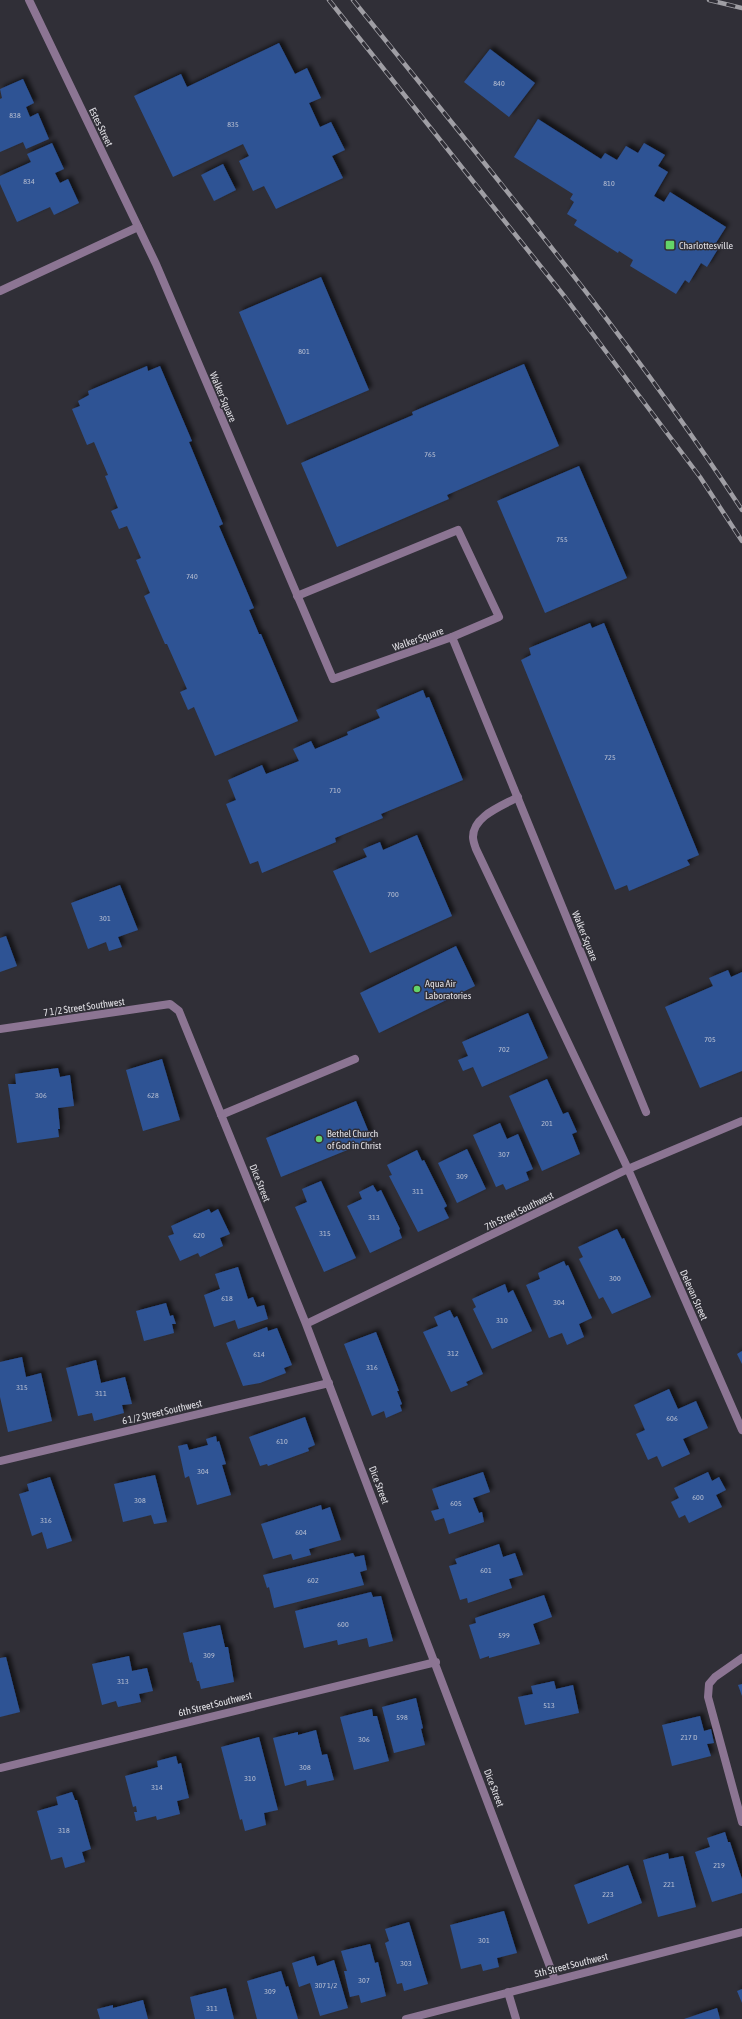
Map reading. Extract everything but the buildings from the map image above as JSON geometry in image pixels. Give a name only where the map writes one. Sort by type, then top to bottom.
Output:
[{"type":"street","name":"Estes Street","points":[[29,0],[156,264]]},
{"type":"street","points":[[0,291],[138,227]]},
{"type":"street","name":"Walker Square","points":[[156,264],[333,679],[452,637],[646,1112]]},
{"type":"street","points":[[297,596],[458,530],[499,617],[452,637]]},
{"type":"street","name":"Delevan Street","points":[[518,798],[488,813],[479,822],[473,837],[476,849],[628,1169],[742,1430]]},
{"type":"street","name":"7 1/2 Street Southwest","points":[[0,1029],[170,1004]]},
{"type":"street","name":"Dice Street","points":[[170,1004],[179,1011],[329,1382],[555,1980]]},
{"type":"street","points":[[221,1115],[354,1059]]},
{"type":"street","name":"7th Street Southwest","points":[[306,1324],[628,1169],[742,1121]]},
{"type":"street","name":"6 1/2 Street Southwest","points":[[0,1461],[329,1382]]},
{"type":"street","points":[[742,1658],[715,1677],[709,1684],[708,1697],[742,1822]]},
{"type":"street","name":"6th Street Southwest","points":[[0,1768],[436,1662]]},
{"type":"street","name":"5th Street Southwest","points":[[406,2019],[742,1932]]},
{"type":"street","points":[[508,1992],[516,2019]]},
{"type":"railway","points":[[329,0],[565,297],[700,477],[742,541]]},
{"type":"railway","points":[[353,0],[554,250],[603,314],[651,378],[742,510]]},
{"type":"railway","points":[[709,0],[742,8]]},
{"type":"place","name":"Charlottesville","points":[[670,245]]},
{"type":"place","name":"Aqua Air Laboratories","points":[[417,989]]},
{"type":"place","name":"Bethel Church of God in Christ","points":[[319,1139]]}]
